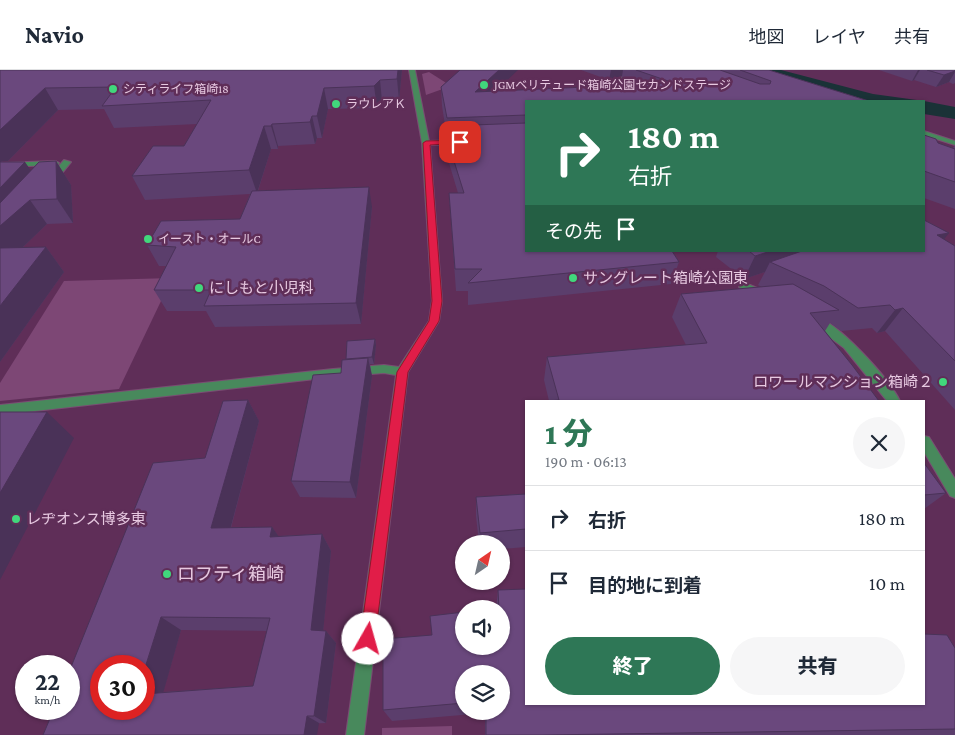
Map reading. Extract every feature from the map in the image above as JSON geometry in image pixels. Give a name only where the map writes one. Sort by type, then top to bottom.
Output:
[{"type":"street","points":[[355,735],[402,372],[434,321],[437,301],[426,143],[412,70]]},
{"type":"street","points":[[596,100],[597,91],[602,87],[652,70]]},
{"type":"street","points":[[925,133],[955,143]]},
{"type":"street","points":[[426,143],[472,141]]},
{"type":"street","points":[[0,164],[67,162],[42,191]]},
{"type":"street","points":[[761,278],[743,285],[776,300]]},
{"type":"street","points":[[802,312],[832,330],[861,358],[893,400]]},
{"type":"street","points":[[0,410],[333,373],[384,369],[402,372]]},
{"type":"street","points":[[925,443],[955,492]]},
{"type":"shaded area","points":[[753,70],[781,70],[873,94],[917,100],[856,100]]},
{"type":"shaded area","points":[[429,72],[451,86],[426,95],[422,74]]},
{"type":"shaded area","points":[[925,101],[955,107],[955,119],[925,114]]},
{"type":"shaded area","points":[[172,278],[119,389],[0,401],[0,383],[64,281]]},
{"type":"shaded area","points":[[452,726],[452,735],[382,735],[382,728]]},
{"type":"building","points":[[0,70],[398,70],[397,79],[380,80],[374,86],[324,88],[317,116],[312,116],[310,122],[264,126],[249,170],[132,176],[153,146],[184,146],[211,100],[102,106],[116,87],[45,88],[0,130]]},
{"type":"building","points":[[460,70],[499,70],[475,92],[674,83],[636,70],[720,70],[760,84],[770,84],[771,81],[740,70],[769,70],[866,100],[525,100],[525,115],[447,118],[441,87]]},
{"type":"building","points":[[927,70],[955,70],[955,71],[944,75]]},
{"type":"building","points":[[525,123],[525,252],[673,252],[679,262],[468,283],[482,269],[455,269],[449,193],[464,193],[448,142],[452,142],[448,126]]},
{"type":"building","points":[[925,135],[936,139],[938,143],[955,149],[955,182],[925,171]]},
{"type":"building","points":[[56,161],[57,199],[30,200],[0,226],[0,203],[39,162]]},
{"type":"building","points":[[0,162],[25,162],[0,188]]},
{"type":"building","points":[[369,187],[356,303],[204,306],[211,290],[154,290],[176,247],[147,245],[161,221],[240,219],[252,191]]},
{"type":"building","points":[[925,221],[949,233],[937,235],[955,246],[955,361],[903,308],[895,310],[890,305],[858,308],[824,286],[770,262],[799,252],[925,252]]},
{"type":"building","points":[[46,247],[0,306],[0,248]]},
{"type":"building","points":[[750,252],[768,252],[755,256]]},
{"type":"building","points":[[793,284],[839,310],[810,313],[878,400],[559,400],[547,357],[707,343],[681,294]]},
{"type":"building","points":[[375,339],[372,357],[346,359],[347,341]]},
{"type":"building","points":[[368,358],[350,482],[291,481],[313,375],[341,373],[342,360]]},
{"type":"building","points":[[248,400],[211,528],[272,527],[270,537],[322,534],[311,630],[326,631],[314,716],[307,716],[304,735],[43,735],[49,720],[80,720],[80,655],[76,655],[153,463],[205,458],[223,401]],"holes":[[[161,617],[270,618],[253,686],[155,693],[155,720],[90,720],[90,655],[149,655]]]},
{"type":"building","points":[[0,412],[47,412],[0,493]]},
{"type":"building","points":[[925,464],[946,493],[925,495]]},
{"type":"building","points":[[525,494],[525,529],[480,533],[476,497]]},
{"type":"building","points":[[525,589],[525,705],[925,705],[925,634],[947,635],[955,648],[955,729],[486,735],[486,720],[510,720],[510,665],[455,665],[455,704],[383,710],[383,639],[432,635],[430,616],[455,613],[455,655],[510,655],[510,600],[499,600],[498,590]]},
{"type":"place","name":"JGMベリテュード箱崎公園セカンドステージ","points":[[484,85]]},
{"type":"place","name":"シティライフ箱崎18","points":[[113,89]]},
{"type":"place","name":"ラウレアＫ","points":[[336,104]]},
{"type":"place","name":"イースト・オールC","points":[[148,239]]},
{"type":"place","name":"サングレート箱崎公園東","points":[[573,278]]},
{"type":"place","name":"にしもと小児科","points":[[199,288]]},
{"type":"place","name":"ロワールマンション箱崎２","points":[[943,382]]},
{"type":"place","name":"レヂオンス博多東","points":[[16,519]]},
{"type":"place","name":"ロフティ箱崎","points":[[167,574]]},
{"type":"route","points":[[368,639],[402,372],[424,340],[434,321],[437,301],[426,143],[460,142]]}]
